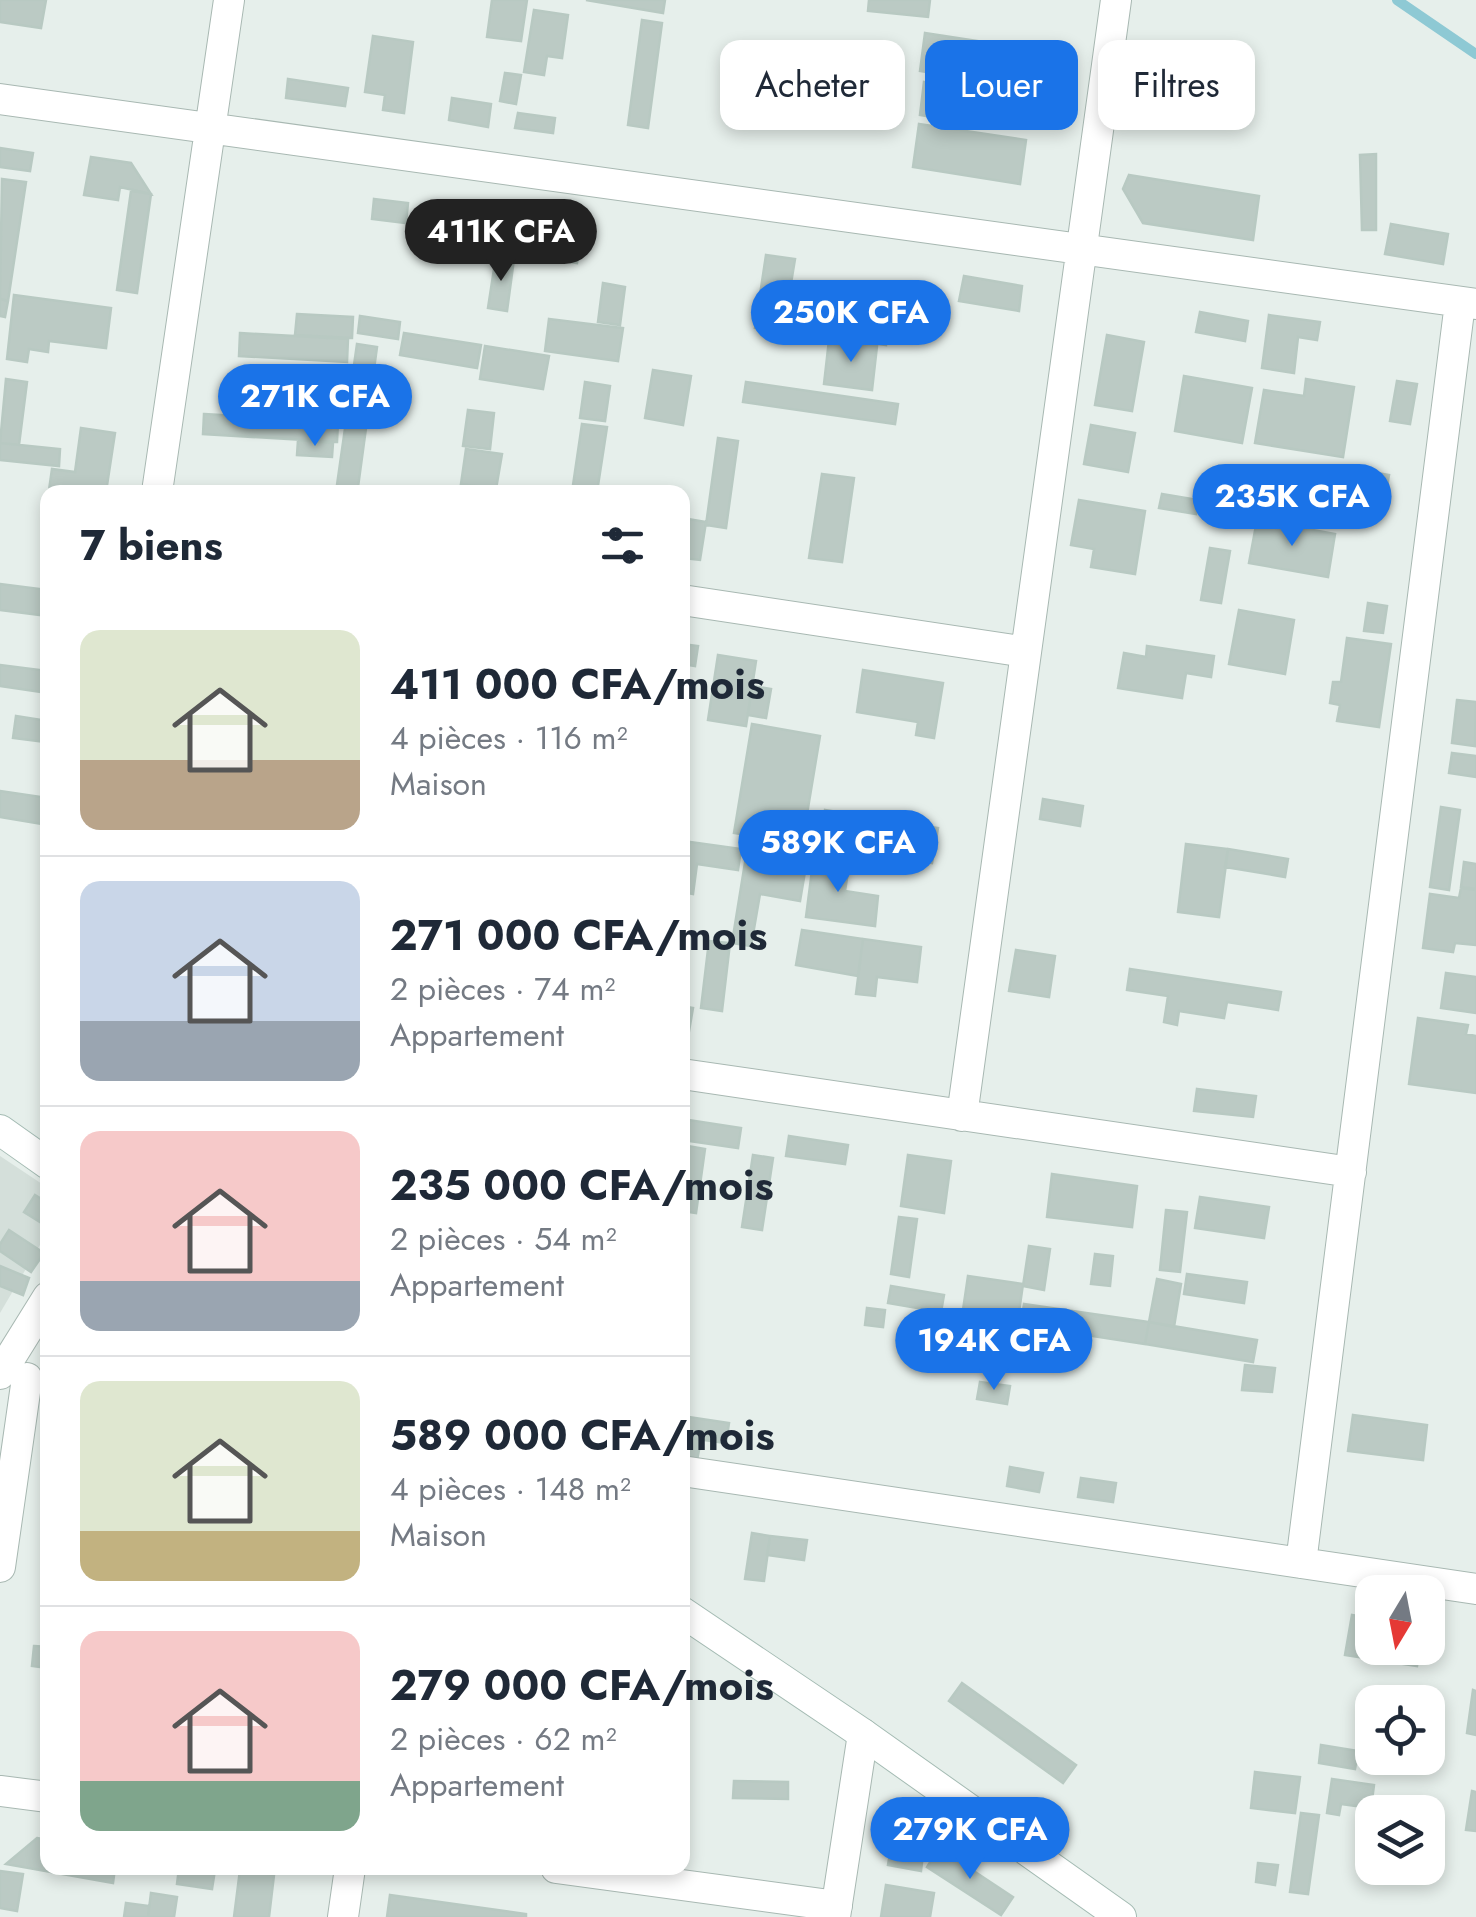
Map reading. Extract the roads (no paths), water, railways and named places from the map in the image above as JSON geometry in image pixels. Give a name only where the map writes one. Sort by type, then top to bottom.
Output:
[{"type":"street","points":[[158,485],[229,0]]},
{"type":"street","points":[[962,1116],[1116,0]]},
{"type":"street","points":[[0,100],[1468,303],[1301,1563]]},
{"type":"street","points":[[690,601],[1026,652]]},
{"type":"street","points":[[690,1075],[1350,1172]]},
{"type":"street","points":[[0,1130],[40,1158]]},
{"type":"street","points":[[0,1567],[19,1378],[40,1319]]},
{"type":"street","points":[[690,1472],[1476,1588]]},
{"type":"street","points":[[690,1617],[1121,1917]]},
{"type":"street","points":[[601,1875],[836,1912],[863,1734]]},
{"type":"street","points":[[0,1791],[40,1796]]},
{"type":"street","points":[[343,1917],[349,1875]]},
{"type":"waterway","points":[[1397,0],[1476,54]]}]
